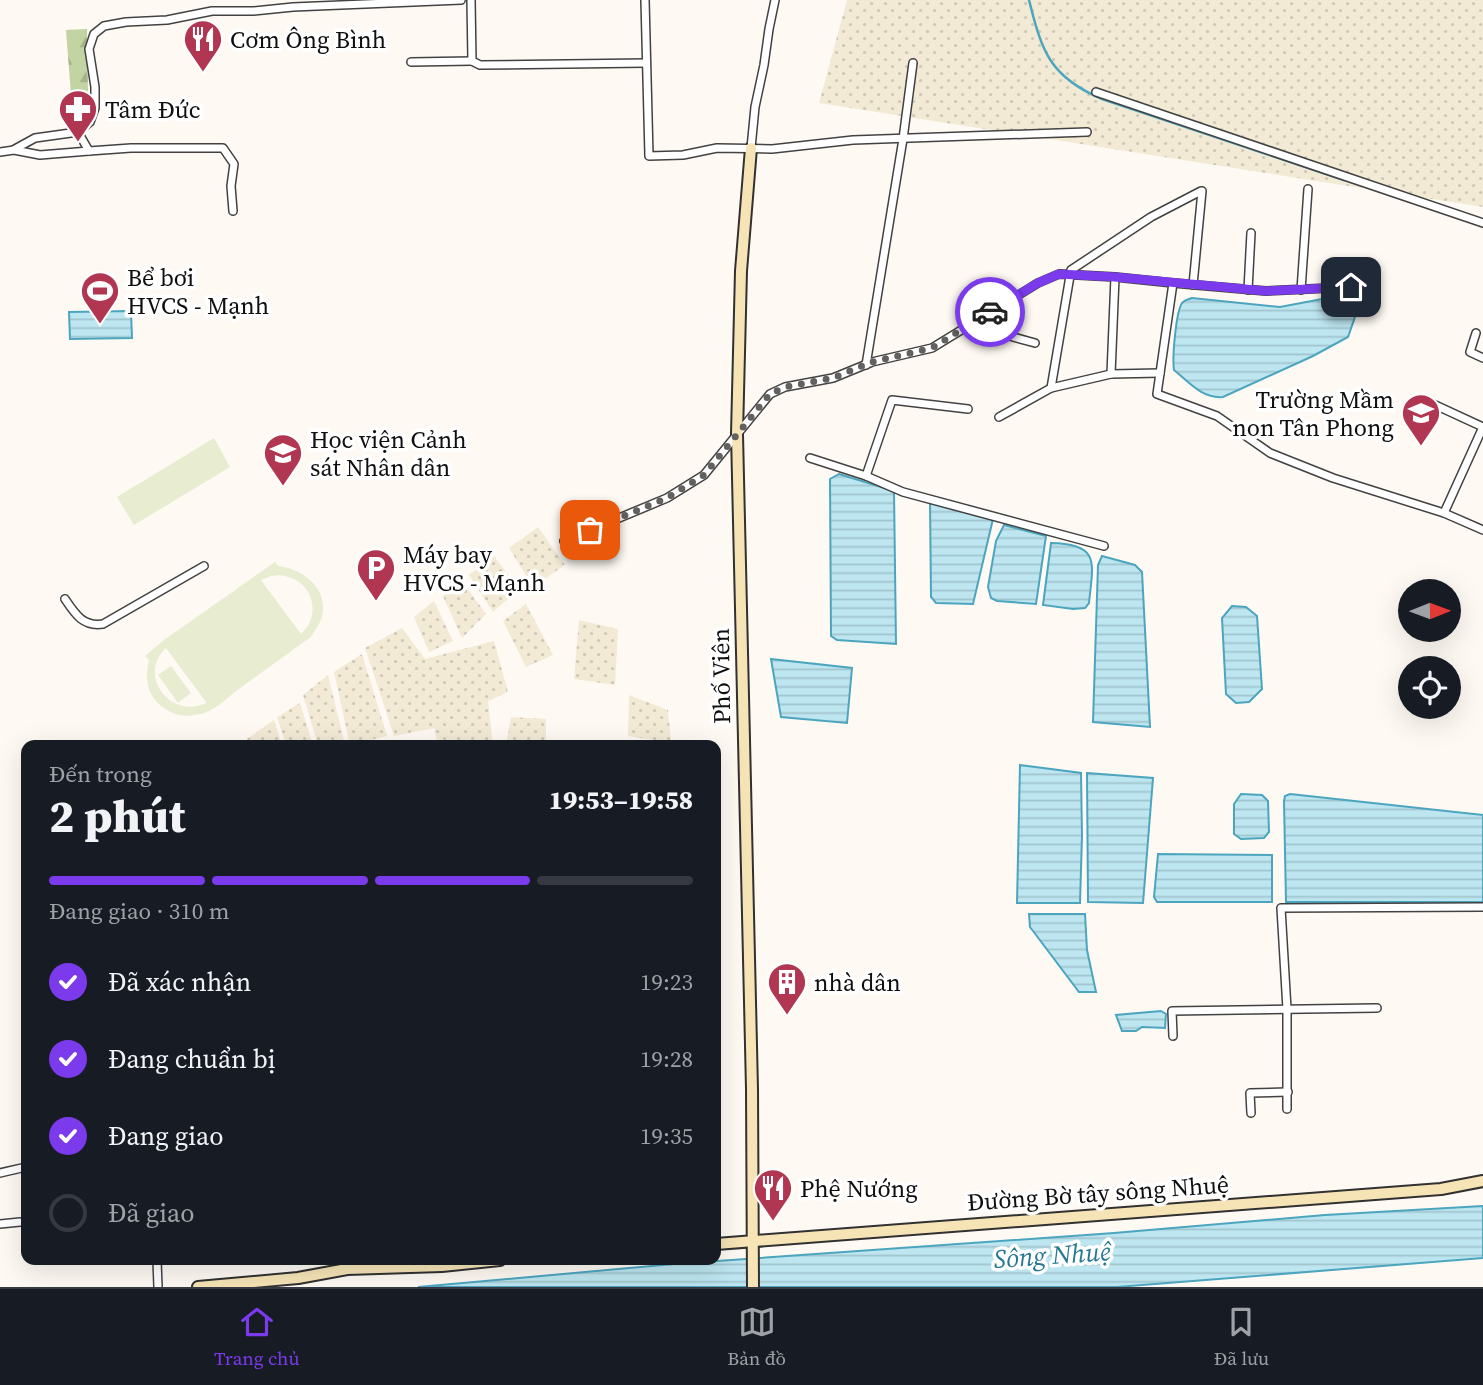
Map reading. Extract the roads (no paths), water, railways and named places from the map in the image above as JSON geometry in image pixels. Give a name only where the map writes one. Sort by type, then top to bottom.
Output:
[{"type":"street","points":[[14,150],[36,138],[78,132],[90,122],[95,108],[95,87],[89,49],[94,34],[104,26],[167,20],[212,11],[461,0]]},
{"type":"street","points":[[471,0],[472,61]]},
{"type":"street","points":[[645,0],[649,156],[683,155],[717,148],[772,149],[853,140],[1087,132]]},
{"type":"street","points":[[751,148],[755,107],[775,0]]},
{"type":"street","points":[[411,62],[472,61],[480,65],[646,63]]},
{"type":"street","points":[[866,365],[913,63]]},
{"type":"street","points":[[1096,92],[1483,223]]},
{"type":"street","points":[[78,132],[89,151]]},
{"type":"street","points":[[0,152],[14,150],[40,155],[131,148],[223,148],[234,164],[231,186],[233,211]]},
{"type":"street","name":"Phố Viên","points":[[751,148],[741,271],[737,434],[752,1089],[753,1287]]},
{"type":"street","points":[[1301,290],[1308,189]]},
{"type":"street","points":[[1051,388],[1071,270],[1152,217],[1202,191],[1193,285]]},
{"type":"street","points":[[1248,290],[1251,233]]},
{"type":"street","points":[[564,541],[667,498],[704,475],[770,394],[785,387],[833,378],[866,365],[932,348],[1038,283],[1059,274],[1266,291],[1351,287],[1366,281]]},
{"type":"street","points":[[1111,374],[1115,277]]},
{"type":"street","points":[[1173,283],[1157,394],[1217,416],[1270,453],[1333,478],[1444,513],[1483,530]]},
{"type":"street","points":[[996,308],[1006,335],[1035,343]]},
{"type":"street","points":[[1476,334],[1470,352],[1483,358]]},
{"type":"street","points":[[999,418],[1051,388],[1111,374],[1160,373]]},
{"type":"street","points":[[866,476],[891,400],[968,409]]},
{"type":"street","points":[[1433,404],[1483,427],[1444,513]]},
{"type":"street","points":[[810,458],[866,476],[903,492],[1104,546]]},
{"type":"street","points":[[65,599],[80,620],[94,625],[103,624],[204,566]]},
{"type":"street","points":[[1287,1110],[1287,1009],[1281,908],[1483,907]]},
{"type":"street","points":[[1173,1035],[1172,1011],[1377,1009]]},
{"type":"street","points":[[1251,1113],[1250,1093],[1287,1092]]},
{"type":"street","points":[[0,1173],[21,1168]]},
{"type":"street","name":"Đường Bờ tây sông Nhuệ","points":[[721,1244],[1441,1189],[1483,1181]]},
{"type":"street","points":[[0,1224],[20,1222]]},
{"type":"street","points":[[157,1265],[158,1287]]},
{"type":"street","points":[[198,1287],[298,1278],[347,1269],[452,1265]]},
{"type":"water","points":[[1364,291],[1348,337],[1223,397],[1202,393],[1174,370],[1178,316],[1182,303],[1187,300],[1192,298],[1280,307]]},
{"type":"water","name":"Bể bơi HVCS - Mạnh","points":[[131,311],[132,338],[70,339],[69,312]]},
{"type":"water","points":[[839,474],[894,491],[896,644],[837,640],[831,636],[830,479]]},
{"type":"water","points":[[930,500],[993,519],[973,604],[936,603],[931,597]]},
{"type":"water","points":[[1004,525],[1046,536],[1036,604],[997,601],[991,598],[988,587],[996,541]]},
{"type":"water","points":[[1051,543],[1079,547],[1090,558],[1091,589],[1089,603],[1085,608],[1043,605]]},
{"type":"water","points":[[1102,556],[1135,565],[1142,572],[1150,727],[1093,722],[1098,565]]},
{"type":"water","points":[[1232,606],[1246,607],[1257,616],[1262,689],[1249,702],[1236,703],[1226,694],[1222,618]]},
{"type":"water","points":[[771,659],[852,668],[847,723],[781,717]]},
{"type":"water","points":[[1020,765],[1081,773],[1080,903],[1017,903]]},
{"type":"water","points":[[1087,773],[1153,778],[1143,903],[1088,902]]},
{"type":"water","points":[[1241,794],[1262,795],[1268,801],[1269,832],[1264,838],[1241,839],[1234,834],[1234,804]]},
{"type":"water","points":[[1290,794],[1483,815],[1483,902],[1286,902],[1284,801],[1285,796]]},
{"type":"water","points":[[1158,854],[1272,855],[1272,902],[1157,902],[1154,897]]},
{"type":"water","points":[[1029,914],[1085,914],[1087,950],[1096,992],[1079,992],[1030,927]]},
{"type":"water","points":[[1161,1011],[1166,1014],[1165,1028],[1142,1027],[1136,1031],[1122,1031],[1116,1015]]},
{"type":"water","name":"Sông Nhuệ","points":[[1483,1206],[1483,1258],[1117,1287],[418,1287],[663,1265],[721,1265],[721,1261],[1325,1215]]},
{"type":"waterway","points":[[1029,0],[1044,48],[1051,61],[1059,72],[1084,91],[1344,180]]},
{"type":"place","name":"Cơm Ông Bình","points":[[203,73]]},
{"type":"place","name":"Tâm Đức","points":[[78,143]]},
{"type":"place","name":"Bể bơi HVCS - Mạnh","points":[[100,325]]},
{"type":"place","name":"Trường Mầm non Tân Phong","points":[[1421,447]]},
{"type":"place","name":"Học viện Cảnh sát Nhân dân","points":[[283,487]]},
{"type":"place","name":"Máy bay HVCS - Mạnh","points":[[376,602]]},
{"type":"place","name":"nhà dân","points":[[787,1016]]},
{"type":"place","name":"Phệ Nướng","points":[[773,1222]]}]
